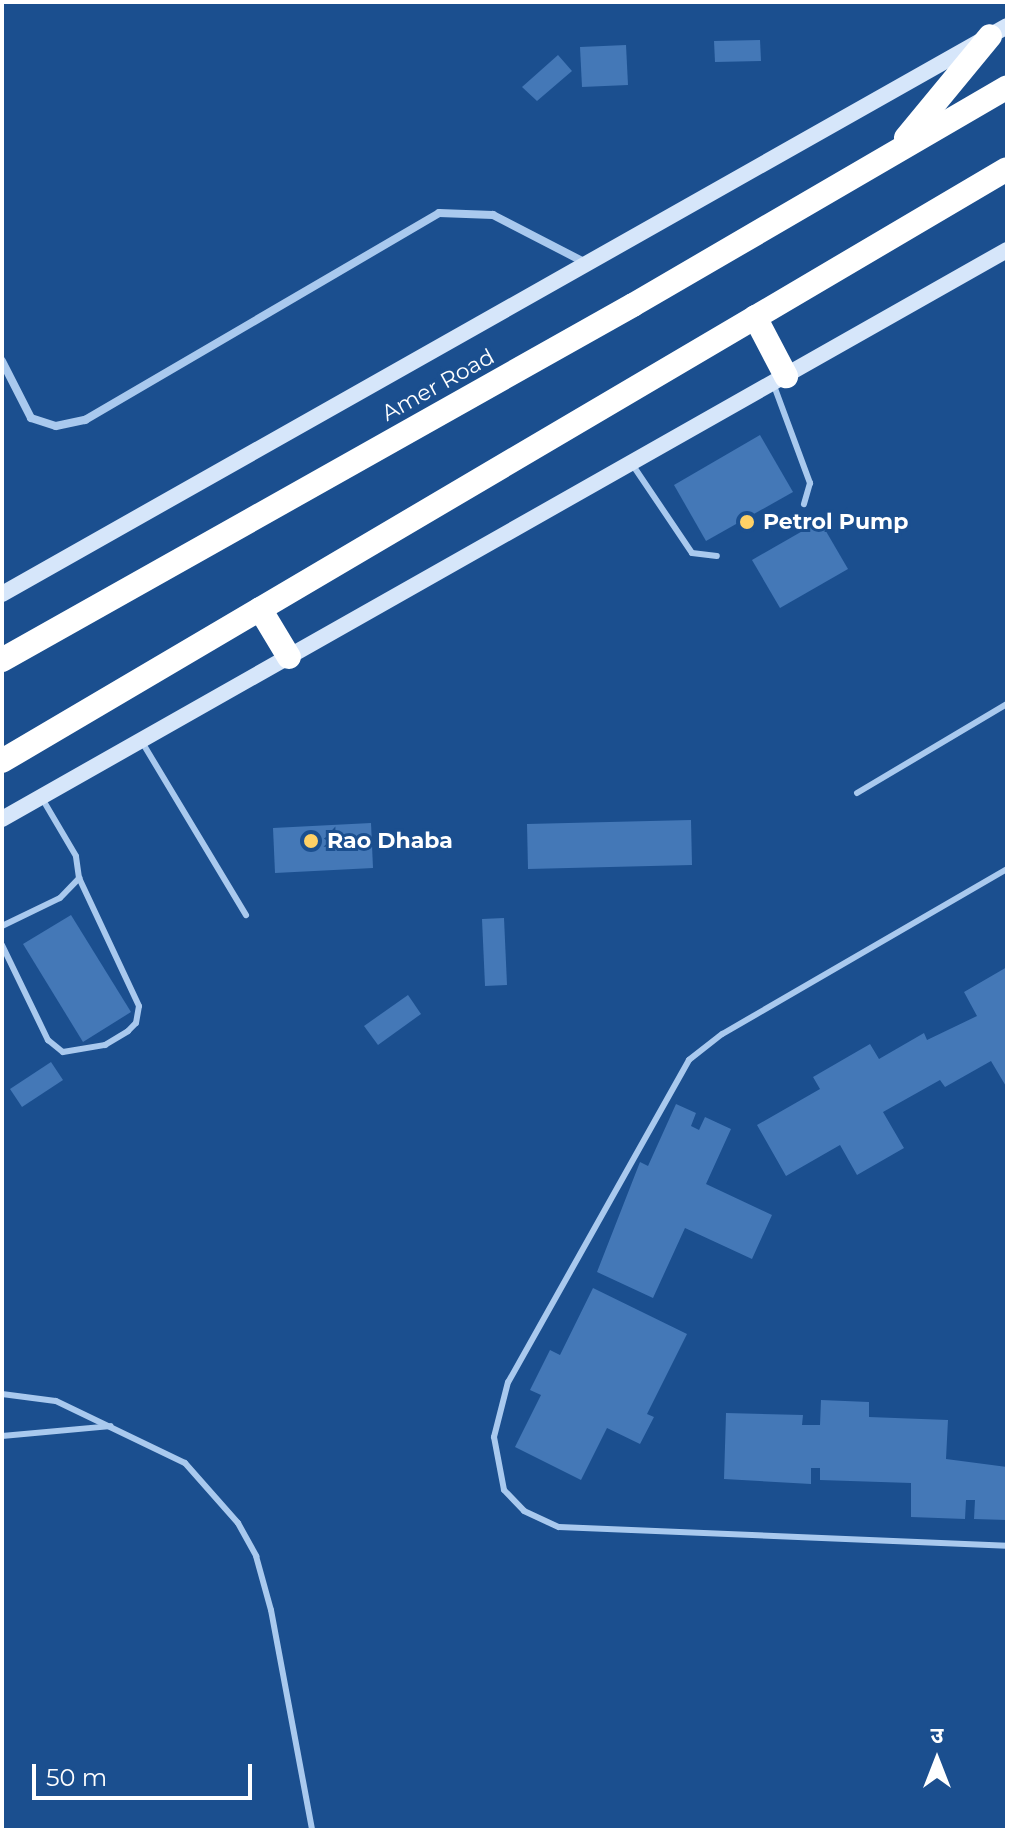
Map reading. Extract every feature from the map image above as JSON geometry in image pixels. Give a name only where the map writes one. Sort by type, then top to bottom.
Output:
[{"type":"highway","points":[[897,149],[998,31]]},
{"type":"highway","name":"Amer Road","points":[[2,660],[633,305],[1007,87]]},
{"type":"highway","points":[[2,761],[1007,169]]},
{"type":"highway","points":[[755,317],[780,380]]},
{"type":"highway","points":[[260,609],[289,657]]},
{"type":"street","points":[[2,594],[590,265],[998,31]]},
{"type":"street","points":[[2,361],[31,418],[56,426],[85,420],[439,213],[493,215],[590,265]]},
{"type":"street","points":[[2,819],[1007,250]]},
{"type":"lane","points":[[780,380],[810,483],[804,504]]},
{"type":"lane","points":[[631,463],[692,553],[717,556]]},
{"type":"lane","points":[[857,793],[1007,704]]},
{"type":"lane","points":[[140,739],[246,915]]},
{"type":"lane","points":[[2,945],[48,1040],[63,1052],[105,1045],[136,1023],[139,1006],[79,878],[76,856],[41,797]]},
{"type":"lane","points":[[1007,869],[722,1034],[689,1060],[508,1382],[494,1459],[504,1490],[524,1511],[559,1527],[1007,1546]]},
{"type":"lane","points":[[2,926],[60,898],[79,878]]},
{"type":"lane","points":[[2,1394],[56,1401],[114,1425],[185,1463],[206,1483],[256,1556],[271,1610],[312,1830]]},
{"type":"lane","points":[[2,1436],[114,1425]]},
{"type":"building","points":[[760,40],[761,61],[715,62],[714,41]]},
{"type":"building","points":[[626,45],[628,85],[582,87],[580,47]]},
{"type":"building","points":[[558,55],[572,71],[537,101],[522,87]]},
{"type":"building","points":[[760,435],[793,492],[706,541],[674,485]]},
{"type":"building","points":[[820,521],[848,569],[780,608],[752,560]]},
{"type":"building","points":[[691,820],[692,865],[528,869],[527,824]]},
{"type":"building","points":[[371,823],[373,868],[275,873],[273,828]]},
{"type":"building","points":[[71,915],[131,1012],[83,1042],[23,944]]},
{"type":"building","points":[[504,918],[507,985],[485,986],[482,919]]},
{"type":"building","points":[[1007,967],[1007,1088],[991,1061],[945,1087],[940,1080],[883,1112],[904,1148],[857,1175],[840,1145],[786,1176],[757,1125],[820,1089],[813,1077],[870,1044],[879,1059],[924,1033],[927,1040],[977,1016],[964,992]]},
{"type":"building","points":[[408,995],[421,1014],[378,1045],[364,1026]]},
{"type":"building","points":[[51,1062],[63,1080],[22,1107],[10,1089]]},
{"type":"building","points":[[676,1104],[696,1113],[691,1126],[699,1130],[705,1117],[731,1129],[706,1184],[772,1215],[752,1259],[685,1228],[653,1298],[597,1272],[640,1162],[648,1166]]},
{"type":"building","points":[[593,1288],[687,1334],[647,1414],[654,1417],[640,1444],[607,1428],[581,1480],[515,1447],[541,1395],[530,1390],[550,1350],[560,1355]]},
{"type":"building","points":[[821,1400],[869,1402],[869,1417],[948,1420],[946,1459],[1007,1467],[1007,1520],[974,1519],[975,1500],[966,1500],[965,1519],[911,1517],[911,1483],[820,1480],[820,1468],[811,1468],[811,1484],[724,1479],[726,1413],[803,1415],[802,1425],[820,1425]]},
{"type":"place","name":"Petrol Pump","points":[[747,522]]},
{"type":"place","name":"Rao Dhaba","points":[[311,841]]}]
